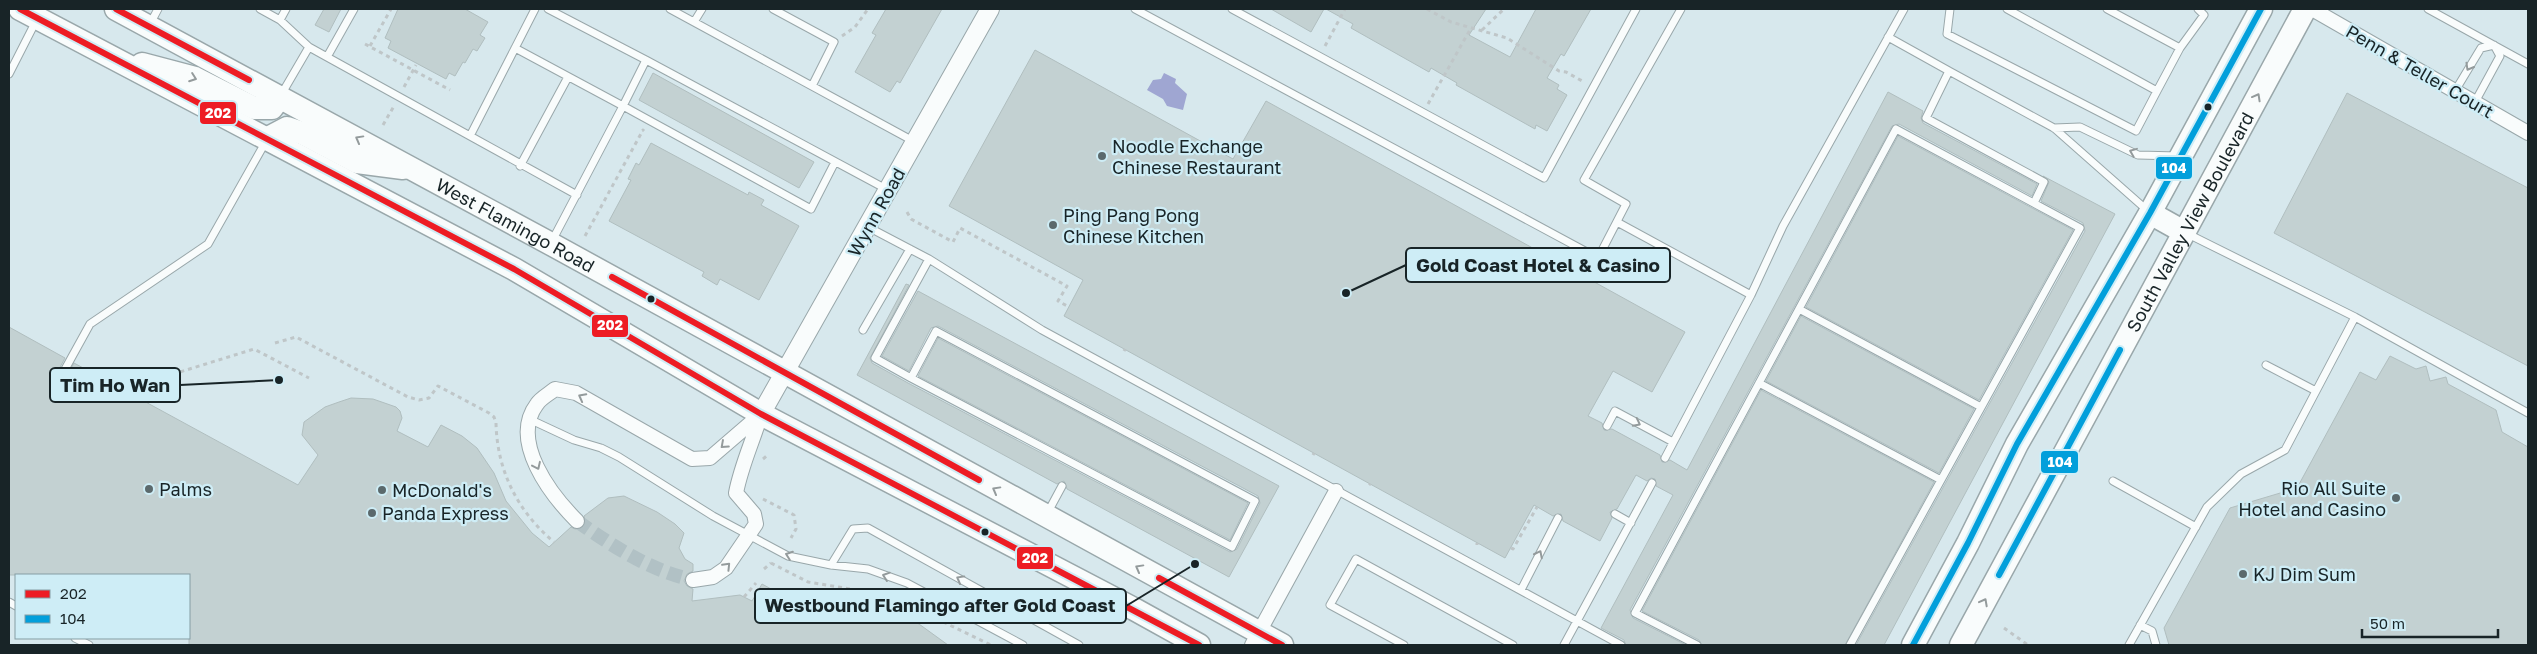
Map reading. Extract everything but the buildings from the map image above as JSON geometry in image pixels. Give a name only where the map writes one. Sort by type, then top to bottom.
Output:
[{"type":"main road","name":"West Flamingo Road","points":[[116,9],[154,17],[280,97],[417,170],[1046,516],[1255,639],[1282,645]]},
{"type":"main road","points":[[1913,645],[1968,543],[2017,444],[2150,213],[2261,9]]},
{"type":"main road","name":"South Valley View Boulevard","points":[[1961,645],[2305,9]]},
{"type":"main road","points":[[29,14],[514,269],[761,414],[1134,609],[1199,645]]},
{"type":"main road","points":[[112,58],[195,78],[254,108],[272,108],[280,97]]},
{"type":"main road","points":[[268,138],[287,128],[302,133],[357,162],[417,170]]},
{"type":"main road","points":[[2150,213],[2184,232]]},
{"type":"street","name":"Wynn Road","points":[[761,414],[990,9]]},
{"type":"street","name":"Penn & Teller Court","points":[[2312,9],[2528,133]]},
{"type":"street","points":[[577,521],[548,488],[534,462],[528,439],[528,419],[537,402],[555,390],[576,393],[692,459],[710,458],[761,414]]},
{"type":"street","points":[[693,580],[713,578],[726,568],[756,524],[754,514],[736,493],[740,471],[750,452],[761,414]]},
{"type":"street","points":[[1255,639],[1336,490]]},
{"type":"lane","points":[[260,9],[280,20],[309,47],[470,136],[520,166],[577,195]]},
{"type":"lane","points":[[280,20],[286,9]]},
{"type":"lane","points":[[327,57],[354,9]]},
{"type":"lane","points":[[470,136],[535,9]]},
{"type":"lane","points":[[548,9],[888,191]]},
{"type":"lane","points":[[670,9],[915,142]]},
{"type":"lane","points":[[694,22],[702,9]]},
{"type":"lane","points":[[773,9],[834,42],[812,86]]},
{"type":"lane","points":[[1135,9],[1598,258],[1626,204],[1584,180],[1681,9]]},
{"type":"lane","points":[[1232,9],[1544,178],[1636,9]]},
{"type":"lane","points":[[1665,458],[1751,295],[1784,226],[1904,9]]},
{"type":"lane","points":[[1950,9],[1947,34],[2136,132],[2180,48],[2204,14],[2198,9]]},
{"type":"lane","points":[[2007,9],[2157,91]]},
{"type":"lane","points":[[2107,9],[2180,48]]},
{"type":"lane","points":[[2428,9],[2528,64]]},
{"type":"lane","points":[[9,74],[29,14]]},
{"type":"lane","points":[[1888,37],[2054,128],[2150,213]]},
{"type":"lane","points":[[2455,91],[2481,48],[2494,45]]},
{"type":"lane","points":[[2475,102],[2500,56],[2494,45]]},
{"type":"lane","points":[[280,97],[309,47]]},
{"type":"lane","points":[[516,48],[811,209],[836,162]]},
{"type":"lane","points":[[551,244],[646,60]]},
{"type":"lane","points":[[1949,71],[1926,118],[2044,182],[2034,203]]},
{"type":"lane","points":[[520,166],[568,76]]},
{"type":"lane","points":[[2054,128],[2080,127],[2138,155],[2181,156]]},
{"type":"lane","points":[[1697,645],[1635,613],[1896,129],[2080,228],[1850,645]]},
{"type":"lane","points":[[58,382],[90,324],[208,244],[268,138]]},
{"type":"lane","points":[[1617,222],[1751,295]]},
{"type":"lane","points":[[868,226],[929,259],[1042,330],[1621,645]]},
{"type":"lane","points":[[2184,232],[2355,317],[2528,413]]},
{"type":"lane","points":[[863,330],[910,249]]},
{"type":"lane","points":[[911,378],[936,332],[1255,501],[1232,547],[911,378],[876,358],[929,259]]},
{"type":"lane","points":[[1799,309],[1981,407]]},
{"type":"lane","points":[[2129,645],[2207,507],[2240,474],[2285,450],[2355,317]]},
{"type":"lane","points":[[2266,365],[2316,391]]},
{"type":"lane","points":[[1759,383],[1941,480]]},
{"type":"lane","points":[[1607,426],[1615,412],[1673,442]]},
{"type":"lane","points":[[528,419],[574,440],[601,448],[619,457],[713,516],[788,556],[831,565],[868,569],[907,583],[1023,645]]},
{"type":"lane","points":[[2113,481],[2196,527]]},
{"type":"lane","points":[[1564,645],[1652,483]]},
{"type":"lane","points":[[1046,516],[1062,486]]},
{"type":"lane","points":[[1615,514],[1631,523]]},
{"type":"lane","points":[[1521,590],[1558,518]]},
{"type":"lane","points":[[831,565],[853,529],[868,528],[1079,645]]},
{"type":"lane","points":[[1404,645],[1330,605],[1356,559],[1513,645]]},
{"type":"lane","points":[[2140,625],[2152,632],[2156,645]]},
{"type":"lane","points":[[77,639],[88,645]]},
{"type":"path","points":[[370,46],[391,9]]},
{"type":"path","points":[[834,42],[855,26],[868,9]]},
{"type":"path","points":[[1320,56],[1345,9]]},
{"type":"path","points":[[1427,9],[1451,22],[1507,38],[1559,71],[1566,72],[1593,87]]},
{"type":"path","points":[[1481,31],[1504,9]]},
{"type":"path","points":[[1423,113],[1470,28]]},
{"type":"path","points":[[365,44],[450,90]]},
{"type":"path","points":[[403,90],[416,65]]},
{"type":"path","points":[[383,125],[395,104]]},
{"type":"path","points":[[585,236],[642,130],[651,135]]},
{"type":"path","points":[[907,212],[911,219],[953,242],[960,228],[1067,286],[1058,301],[1069,306]]},
{"type":"path","points":[[275,343],[296,337],[408,396],[419,400],[429,398],[438,386],[489,413],[494,417],[496,423],[501,465],[508,484],[526,514],[554,542]]},
{"type":"path","points":[[128,380],[138,384],[254,349],[309,378]]},
{"type":"path","points":[[760,461],[769,454]]},
{"type":"path","points":[[757,494],[794,516],[796,529],[791,538]]},
{"type":"path","points":[[1511,548],[1513,549],[1537,507]]},
{"type":"path","points":[[764,569],[770,563],[778,562]]},
{"type":"path","points":[[770,563],[808,582],[887,595],[991,645]]},
{"type":"path","points":[[744,597],[756,583]]},
{"type":"path","points":[[2004,628],[2028,645]]},
{"type":"water","points":[[1164,73],[1176,79],[1175,83],[1187,94],[1183,110],[1167,106],[1163,99],[1147,90],[1153,80],[1161,79]]},
{"type":"tunnel","points":[[577,521],[604,540],[647,564],[693,580]]},
{"type":"transit line","name":"202","points":[[20,9],[514,269],[761,414],[1199,645]]},
{"type":"transit line","name":"202","points":[[116,9],[249,80]]},
{"type":"transit line","name":"104","points":[[1913,645],[1968,543],[2017,444],[2150,213],[2261,9]]},
{"type":"transit line","name":"202","points":[[612,277],[979,480]]},
{"type":"transit line","name":"104","points":[[1999,575],[2120,350]]},
{"type":"transit line","name":"202","points":[[1159,578],[1282,645]]},
{"type":"place","name":"Noodle Exchange Chinese Restaurant","points":[[1102,156]]},
{"type":"place","name":"Ping Pang Pong Chinese Kitchen","points":[[1053,225]]},
{"type":"place","name":"Gold Coast Hotel & Casino","points":[[1346,293]]},
{"type":"place","name":"Tim Ho Wan","points":[[279,380]]},
{"type":"place","name":"Palms","points":[[149,489]]},
{"type":"place","name":"McDonald's","points":[[382,490]]},
{"type":"place","name":"Rio All Suite Hotel and Casino","points":[[2396,498]]},
{"type":"place","name":"Panda Express","points":[[372,513]]},
{"type":"place","name":"Westbound Flamingo after Gold Coast","points":[[1195,564]]},
{"type":"place","name":"KJ Dim Sum","points":[[2243,574]]}]
